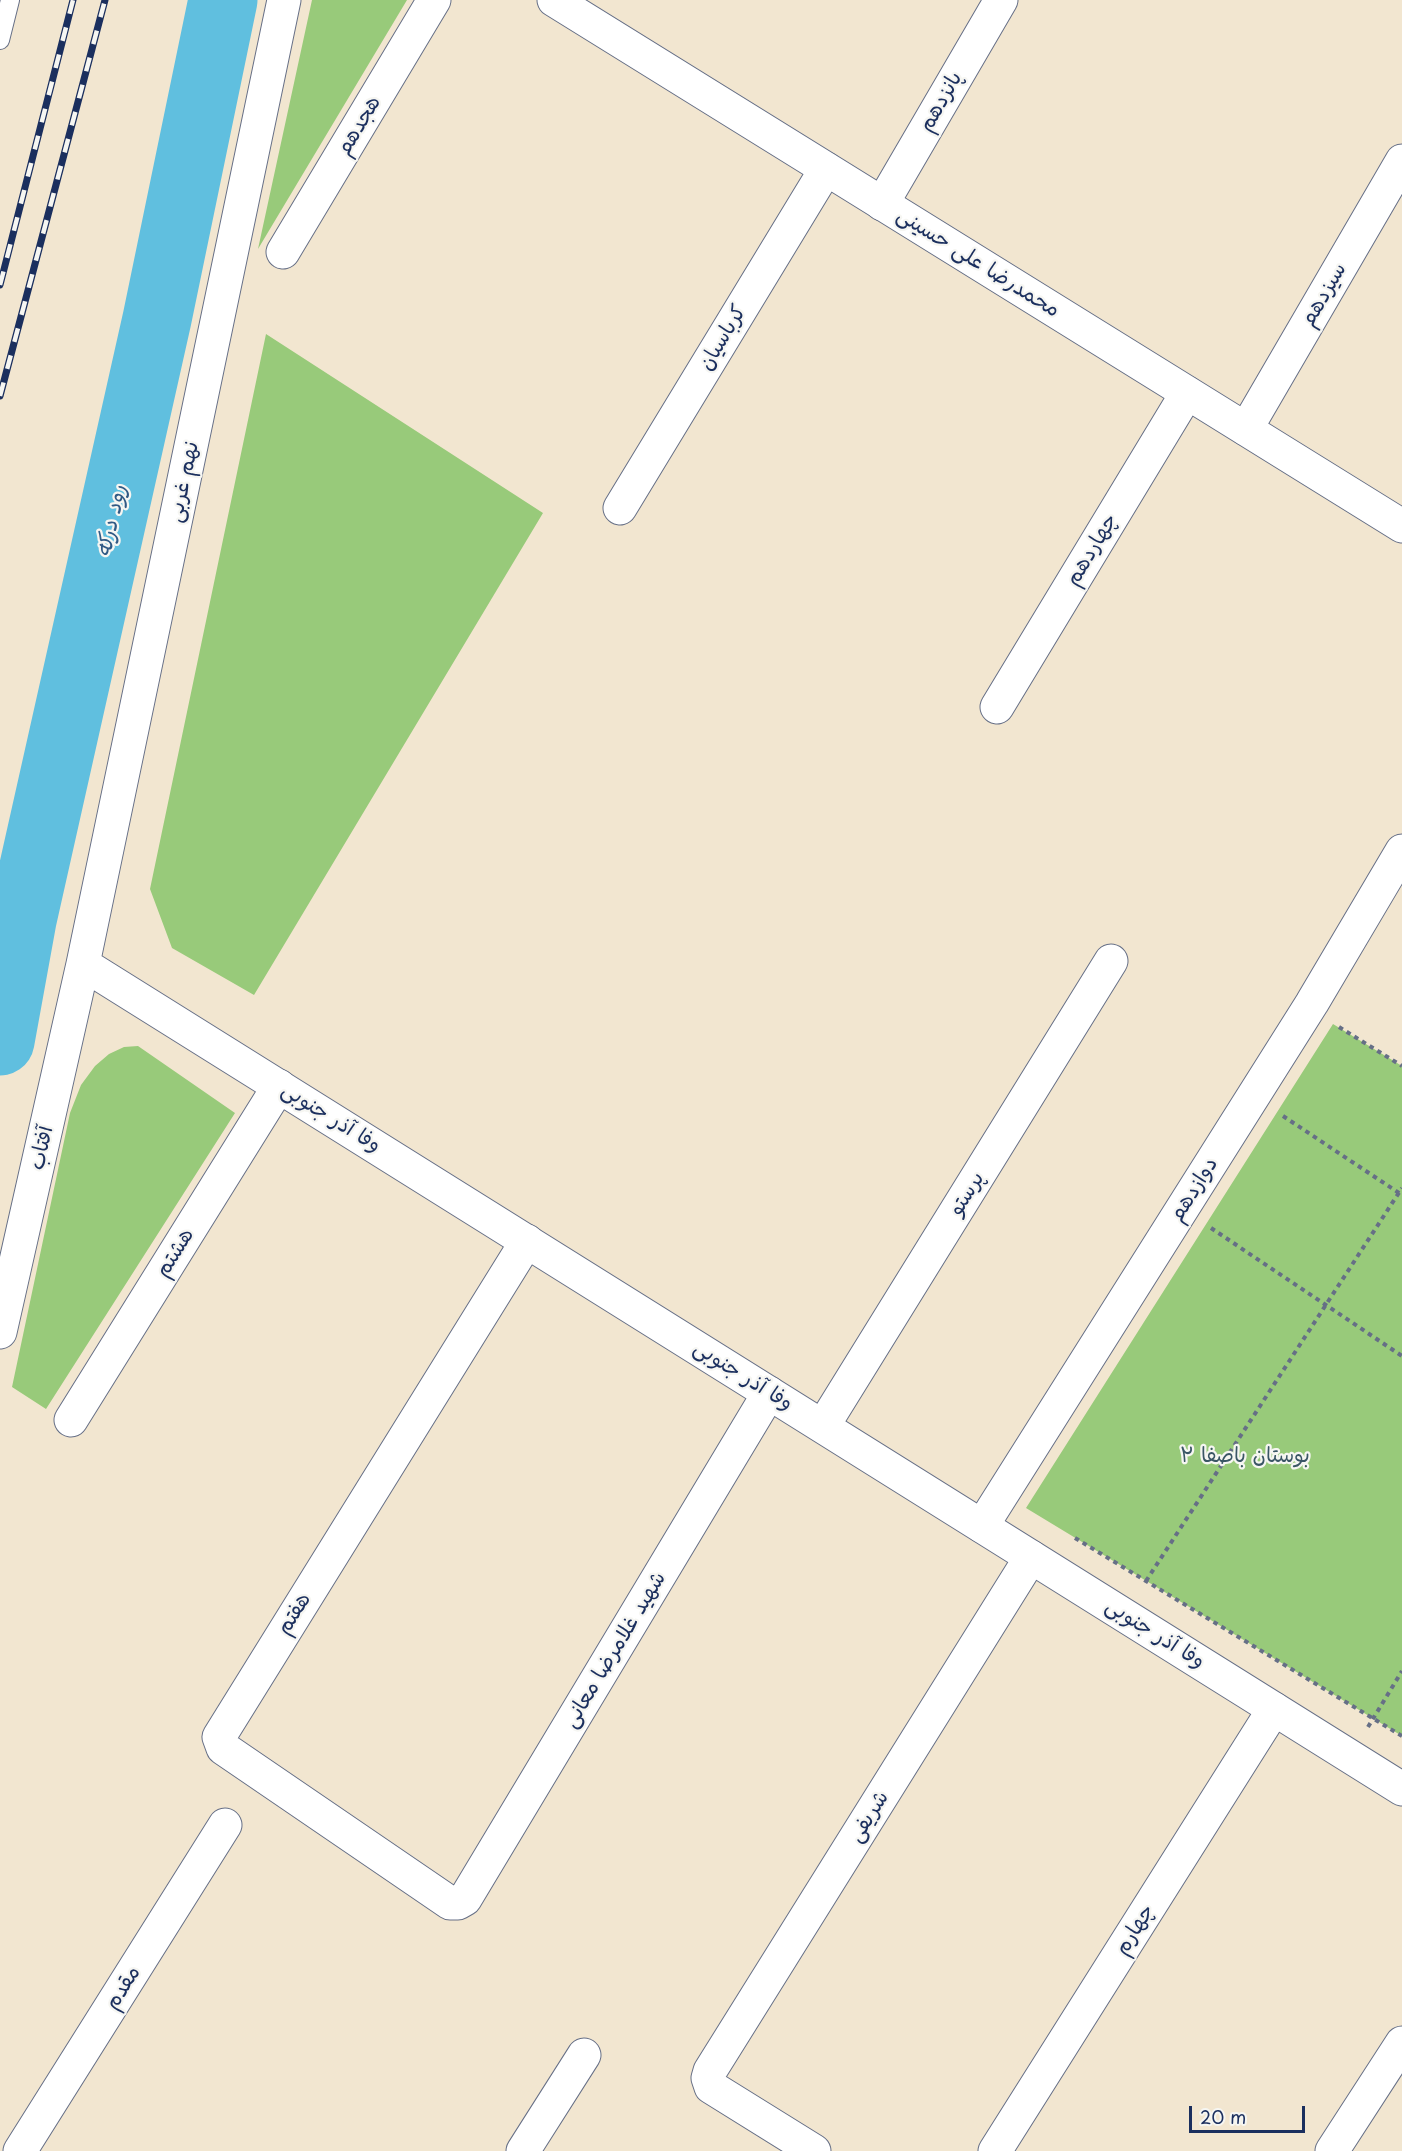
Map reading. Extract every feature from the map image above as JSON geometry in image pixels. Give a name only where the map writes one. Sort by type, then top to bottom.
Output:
[{"type":"street","name":"نهم غربی","points":[[83,964],[284,0]]},
{"type":"street","name":"هجدهم","points":[[283,252],[434,0]]},
{"type":"street","name":"محمدرضا علی حسینی","points":[[554,0],[1402,526]]},
{"type":"street","name":"پانزدهم","points":[[882,204],[1001,0]]},
{"type":"street","name":"سیزدهم","points":[[1246,429],[1402,161]]},
{"type":"street","name":"کرباسیان","points":[[620,508],[826,169]]},
{"type":"street","name":"چهاردهم","points":[[997,707],[1187,393]]},
{"type":"street","name":"دوازدهم","points":[[982,1526],[1312,1003],[1402,851]]},
{"type":"street","name":"پرستو","points":[[823,1426],[1111,961]]},
{"type":"street","name":"وفا آذر جنوبی","points":[[83,964],[1402,1789]]},
{"type":"street","name":"آفتاب","points":[[0,1332],[83,964]]},
{"type":"street","name":"هشتم","points":[[71,1420],[279,1086]]},
{"type":"street","name":"هفتم","points":[[458,1903],[450,1903],[223,1748],[219,1737],[527,1241]]},
{"type":"street","name":"شهید غلامرضا معانی","points":[[458,1903],[465,1899],[770,1393]]},
{"type":"street","name":"شریفی","points":[[814,2151],[711,2087],[708,2078],[710,2071],[1031,1557]]},
{"type":"street","name":"چهارم","points":[[995,2151],[1274,1709]]},
{"type":"street","name":"مقدم","points":[[20,2151],[225,1825]]},
{"type":"street","points":[[1332,2151],[1402,2043]]},
{"type":"street","points":[[523,2151],[584,2055]]},
{"type":"lane","points":[[0,40],[10,0]]},
{"type":"path","points":[[1333,1024],[1402,1066]]},
{"type":"path","points":[[1277,1112],[1400,1194]]},
{"type":"path","points":[[1146,1581],[1402,1188]]},
{"type":"path","points":[[1206,1224],[1402,1356]]},
{"type":"path","points":[[1066,1533],[1402,1736]]},
{"type":"path","points":[[1373,1719],[1402,1671]]},
{"type":"green space","points":[[312,0],[407,0],[258,249]]},
{"type":"green space","points":[[266,334],[543,513],[254,995],[172,948],[150,889]]},
{"type":"green space","name":"بوستان باصفا ۲","points":[[1333,1024],[1402,1066],[1402,1736],[1026,1508]]},
{"type":"green space","points":[[138,1046],[235,1113],[46,1409],[12,1387],[70,1113],[81,1085],[95,1066],[109,1054],[124,1047]]},
{"type":"waterway","name":"رود درکه","points":[[0,1041],[22,920],[157,319],[223,0]]},
{"type":"railway","points":[[0,285],[73,0]]},
{"type":"railway","points":[[0,396],[105,0]]}]
